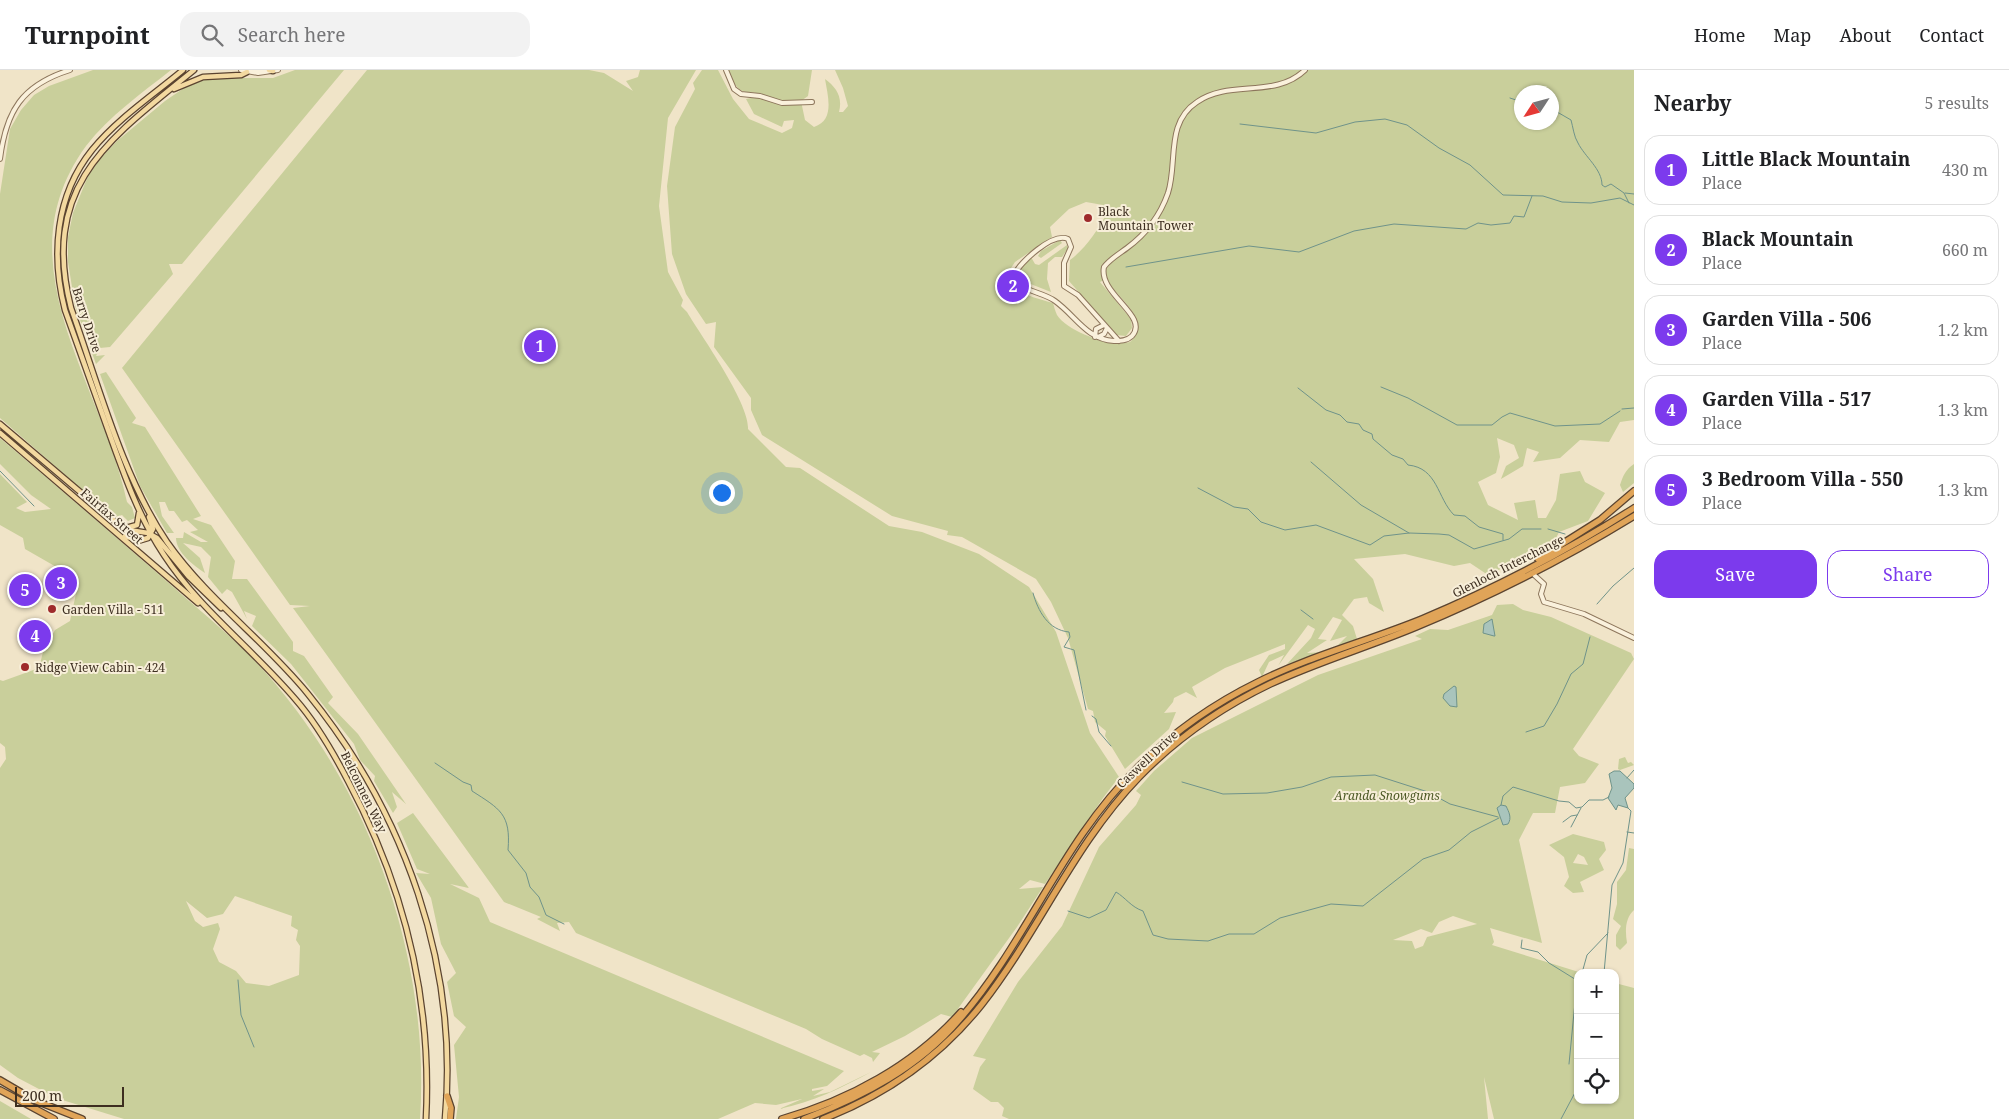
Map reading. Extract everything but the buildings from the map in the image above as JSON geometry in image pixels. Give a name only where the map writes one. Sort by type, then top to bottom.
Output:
[{"type":"highway","points":[[1488,588],[1600,520],[1634,491]]},
{"type":"highway","name":"Glenloch Interchange","points":[[1387,632],[1447,608],[1488,588],[1574,544],[1634,508]]},
{"type":"highway","name":"Glenloch Interchange","points":[[1532,573],[1634,516]]},
{"type":"highway","name":"Caswell Drive","points":[[883,1090],[935,1054],[972,1016],[1000,978],[1094,830],[1128,789],[1165,753],[1216,714],[1271,684],[1419,626],[1532,573]]},
{"type":"highway","name":"Caswell Drive","points":[[1009,949],[1054,875],[1112,794],[1147,758],[1186,725],[1229,697],[1259,681],[1387,632]]},
{"type":"highway","points":[[784,1118],[836,1100],[866,1086],[919,1050],[958,1016],[1009,949]]},
{"type":"highway","points":[[804,1119],[848,1101],[879,1085],[927,1051],[969,1008],[1009,949]]},
{"type":"highway","points":[[0,1080],[34,1100],[82,1119]]},
{"type":"highway","points":[[0,1090],[54,1119]]},
{"type":"highway","points":[[823,1119],[883,1090]]},
{"type":"highway","points":[[832,1119],[866,1103],[883,1090]]},
{"type":"highway","points":[[447,1096],[451,1108],[450,1119]]},
{"type":"main road","name":"Barry Drive","points":[[151,534],[139,511],[65,310],[59,287],[57,235],[68,191],[92,150],[114,127],[183,70]]},
{"type":"main road","name":"Barry Drive","points":[[173,550],[143,501],[130,473],[71,308],[63,263],[64,237],[74,197],[84,174],[96,156],[119,132],[194,70]]},
{"type":"main road","points":[[162,96],[203,77],[241,75],[248,71]]},
{"type":"main road","name":"Fairfax Street","points":[[0,424],[123,528],[134,532],[151,534]]},
{"type":"main road","name":"Fairfax Street","points":[[0,433],[212,613]]},
{"type":"main road","points":[[113,529],[136,541],[145,540],[151,534],[152,525],[143,501]]},
{"type":"main road","points":[[123,528],[131,528],[137,525],[139,511]]},
{"type":"main road","points":[[151,534],[160,541],[200,588],[249,631]]},
{"type":"main road","name":"Belconnen Way","points":[[151,534],[180,578],[212,613],[256,655],[298,701],[330,747],[369,821],[394,883],[421,993],[428,1050],[426,1119]]},
{"type":"main road","name":"Belconnen Way","points":[[173,550],[197,579],[308,694],[342,740],[380,805],[413,877],[427,922],[443,990],[447,1042],[445,1119]]},
{"type":"street","points":[[0,159],[8,121],[20,100],[36,85],[70,70]]},
{"type":"street","points":[[241,70],[258,73],[273,70]]},
{"type":"street","points":[[253,70],[273,70]]},
{"type":"street","points":[[726,70],[734,89],[741,94],[760,96],[782,102],[812,102]]},
{"type":"street","points":[[1119,341],[1078,295],[1066,288],[1063,283],[1064,263],[1070,247],[1068,239],[1056,239],[1029,257],[1018,268],[1015,278],[1020,286],[1056,302],[1089,334],[1119,341],[1131,337],[1136,329],[1135,320],[1105,284],[1104,268],[1139,238],[1157,216],[1169,188],[1175,136],[1184,113],[1205,97],[1223,91],[1284,84],[1305,70]]},
{"type":"street","points":[[1097,337],[1096,329],[1106,326]]},
{"type":"street","points":[[1097,337],[1106,326]]},
{"type":"street","points":[[1532,573],[1544,584],[1541,594],[1544,602],[1584,614],[1634,638]]},
{"type":"green space","points":[[93,70],[171,70],[115,115],[86,146],[62,190],[53,235],[55,279],[65,324],[115,457],[127,502],[132,507],[135,518],[128,521],[122,515],[116,517],[111,510],[95,501],[0,418],[0,194],[10,129],[21,110],[34,95],[49,86]]},
{"type":"green space","points":[[295,70],[344,70],[182,264],[169,264],[173,274],[110,347],[100,348],[96,356],[105,355],[96,364],[75,306],[68,262],[68,237],[73,213],[88,176],[100,159],[117,141],[165,101],[190,84],[212,78],[273,78]]},
{"type":"green space","points":[[367,70],[589,70],[604,73],[633,91],[626,81],[638,77],[640,70],[696,70],[668,118],[659,206],[668,272],[683,300],[681,306],[687,312],[734,388],[747,418],[748,429],[786,467],[800,468],[889,526],[922,532],[979,554],[1029,587],[1056,632],[1090,733],[1119,777],[1045,884],[1030,880],[1019,889],[1043,887],[1017,927],[952,1017],[941,1014],[905,1036],[872,1052],[880,1053],[873,1062],[872,1058],[864,1054],[860,1056],[822,1039],[806,1029],[576,933],[569,922],[557,923],[560,931],[537,919],[541,917],[504,902],[293,608],[310,606],[290,605],[122,368]]},
{"type":"green space","points":[[702,70],[718,70],[733,99],[749,119],[782,133],[792,128],[794,120],[784,121],[782,127],[754,114],[746,99],[760,96],[770,99],[756,93],[741,90],[737,87],[728,70],[812,70],[808,96],[801,101],[805,120],[814,127],[821,124],[828,113],[825,79],[838,93],[840,102],[839,112],[843,112],[848,106],[835,70],[1634,70],[1634,420],[1620,422],[1609,442],[1580,440],[1560,458],[1533,462],[1539,452],[1527,448],[1523,466],[1501,479],[1506,466],[1519,458],[1514,445],[1497,438],[1500,457],[1496,473],[1478,482],[1488,505],[1518,520],[1514,503],[1535,500],[1538,518],[1546,518],[1556,500],[1560,474],[1580,471],[1585,482],[1605,493],[1588,521],[1559,532],[1553,544],[1488,575],[1470,563],[1454,566],[1405,554],[1354,559],[1373,579],[1384,612],[1369,603],[1367,597],[1354,599],[1342,615],[1353,626],[1357,639],[1335,648],[1347,636],[1330,641],[1342,620],[1333,617],[1318,639],[1327,640],[1307,653],[1326,652],[1287,664],[1311,638],[1315,629],[1308,625],[1278,666],[1284,655],[1269,662],[1262,677],[1259,670],[1269,655],[1285,649],[1285,644],[1225,668],[1192,687],[1197,698],[1186,692],[1174,698],[1164,713],[1176,712],[1169,729],[1125,769],[1105,736],[1106,731],[1095,722],[1093,711],[1088,709],[1068,638],[1051,602],[1036,579],[962,537],[947,535],[948,531],[892,516],[762,435],[751,410],[751,398],[714,347],[716,322],[706,324],[686,294],[672,254],[667,186],[675,127],[695,89],[693,83]],"holes":[[[1086,202],[1103,205],[1107,213],[1100,226],[1091,239],[1070,260],[1069,281],[1116,335],[1126,336],[1132,328],[1131,319],[1100,282],[1106,279],[1131,309],[1136,318],[1138,326],[1136,334],[1130,342],[1122,343],[1101,340],[1070,327],[1057,315],[1053,303],[1024,293],[1013,285],[1010,278],[1009,271],[1015,262],[1052,237],[1050,227],[1069,209]]]},
{"type":"green space","points":[[1060,240],[1062,243],[1041,258],[1038,256],[1041,251]]},
{"type":"green space","points":[[1067,245],[1068,248],[1062,257],[1055,257],[1048,263],[1047,279],[1051,292],[1023,281],[1023,285],[1019,282],[1017,273],[1031,257],[1035,264],[1039,265]]},
{"type":"green space","points":[[106,372],[136,418],[132,423],[145,427],[201,516],[193,519],[211,525],[235,561],[232,579],[247,579],[293,642],[293,651],[304,656],[333,697],[328,703],[358,734],[406,804],[392,792],[397,807],[393,813],[374,781],[375,776],[360,760],[354,744],[291,664],[252,626],[256,616],[244,611],[247,619],[232,592],[227,589],[222,594],[208,577],[211,557],[201,547],[183,543],[200,558],[205,573],[191,563],[182,553],[176,538],[183,538],[184,532],[201,542],[208,542],[190,532],[198,530],[187,520],[182,522],[174,511],[169,511],[165,502],[159,502],[162,516],[174,533],[167,533],[140,486],[100,374]]},
{"type":"green space","points":[[0,438],[243,649],[294,707],[329,759],[359,814],[384,873],[402,933],[415,995],[421,1057],[420,1119],[124,1119],[56,1098],[18,1078],[0,1065],[0,768],[6,759],[5,747],[0,743],[0,680],[3,681],[39,668],[43,652],[55,630],[70,621],[79,580],[25,549],[23,538],[0,525],[0,474],[27,502],[16,508],[25,512],[51,509],[31,495],[0,464]],"holes":[[[235,896],[292,916],[291,926],[298,930],[296,940],[300,946],[299,975],[269,986],[246,983],[236,971],[219,962],[213,949],[220,929],[218,923],[203,927],[195,921],[186,901],[207,918],[223,914]]]},
{"type":"green space","points":[[1634,464],[1634,483],[1623,492],[1620,485],[1622,479],[1626,471]]},
{"type":"green space","name":"Aranda Snowgums","points":[[1513,604],[1523,610],[1551,617],[1631,653],[1634,659],[1573,749],[1579,756],[1599,764],[1585,783],[1560,787],[1555,813],[1533,813],[1519,840],[1542,943],[1490,928],[1494,942],[1492,945],[1574,971],[1574,1104],[1619,1104],[1619,984],[1634,988],[1634,1119],[1494,1119],[1484,1077],[1488,1119],[1009,1119],[1002,1116],[1004,1108],[998,1102],[991,1102],[973,1089],[980,1067],[986,1059],[973,1056],[1018,982],[1062,926],[1099,847],[1136,805],[1141,795],[1136,791],[1154,771],[1192,738],[1318,675],[1422,639],[1415,636],[1430,629],[1448,630],[1492,615],[1497,605]],"holes":[[[1453,916],[1477,924],[1427,937],[1423,946],[1415,949],[1412,941],[1393,940],[1421,929],[1432,933],[1439,922]]]},
{"type":"green space","points":[[1625,757],[1628,763],[1631,762],[1634,765],[1620,770],[1618,769],[1619,759]]},
{"type":"green space","points":[[413,813],[469,888],[450,884],[479,898],[490,922],[844,1071],[827,1086],[812,1089],[812,1091],[824,1089],[813,1096],[830,1092],[871,1072],[838,1089],[804,1103],[779,1109],[802,1099],[776,1105],[755,1103],[718,1119],[456,1119],[459,1097],[454,1045],[466,1027],[454,1016],[447,982],[456,973],[441,944],[431,898],[416,873],[430,874],[417,869],[397,823]]},
{"type":"green space","points":[[1573,834],[1604,842],[1606,850],[1599,859],[1604,870],[1580,882],[1584,892],[1573,893],[1564,886],[1569,877],[1564,857],[1549,845]],"holes":[[[1578,854],[1584,857],[1588,865],[1573,863]]]},
{"type":"green space","points":[[1629,848],[1634,849],[1634,910],[1626,925],[1627,943],[1620,950],[1616,946],[1616,935],[1621,926],[1613,919],[1617,904],[1617,882],[1626,870]]},
{"type":"green space","points":[[0,1101],[31,1119],[0,1119]]},
{"type":"water","points":[[1492,619],[1495,636],[1483,633],[1484,624]]},
{"type":"water","points":[[1454,686],[1456,687],[1457,707],[1450,706],[1443,698],[1444,694]]},
{"type":"water","points":[[1614,771],[1620,771],[1634,784],[1634,788],[1625,798],[1628,808],[1618,805],[1616,810],[1608,798],[1612,788],[1609,774]]},
{"type":"water","points":[[1501,805],[1506,806],[1509,813],[1510,820],[1508,824],[1503,825],[1497,808]]},
{"type":"waterway","points":[[1510,98],[1514,99]]},
{"type":"waterway","points":[[1559,113],[1571,120],[1577,141],[1596,168],[1602,185],[1605,187],[1611,184],[1624,193],[1629,203]]},
{"type":"waterway","points":[[1240,124],[1316,133],[1355,122],[1385,119],[1407,125],[1439,148],[1470,165],[1503,195],[1543,196],[1562,202],[1591,203],[1620,198],[1634,205]]},
{"type":"waterway","points":[[1625,193],[1634,194]]},
{"type":"waterway","points":[[1126,267],[1249,246],[1299,252],[1354,231],[1394,224],[1466,229],[1478,223],[1491,225],[1510,223],[1514,216],[1524,217],[1532,196]]},
{"type":"waterway","points":[[1381,387],[1408,398],[1457,425],[1492,425],[1510,413],[1555,426],[1600,424],[1620,411]]},
{"type":"waterway","points":[[1298,388],[1326,410],[1340,415],[1347,422],[1359,424],[1363,430],[1372,434],[1373,439],[1392,455],[1403,459],[1408,465],[1418,467],[1425,472],[1436,485],[1448,508],[1454,515],[1465,516],[1479,527],[1503,534],[1503,540]]},
{"type":"waterway","points":[[1622,409],[1634,408]]},
{"type":"waterway","points":[[1311,462],[1361,505],[1409,533]]},
{"type":"waterway","points":[[0,471],[34,506]]},
{"type":"waterway","points":[[1198,488],[1234,507],[1248,509],[1261,522],[1285,530],[1316,525],[1370,545],[1384,536],[1409,533],[1439,534],[1449,535],[1474,549],[1509,539],[1522,529],[1541,529]]},
{"type":"waterway","points":[[1548,529],[1565,534]]},
{"type":"waterway","points":[[1597,604],[1613,586],[1634,568]]},
{"type":"waterway","points":[[1033,593],[1041,613],[1050,624],[1055,628],[1069,632],[1070,637],[1064,647],[1074,650],[1086,710]]},
{"type":"waterway","points":[[1301,610],[1313,619]]},
{"type":"waterway","points":[[1526,732],[1544,726],[1571,674],[1583,664],[1590,637]]},
{"type":"waterway","points":[[1092,716],[1096,719],[1099,732],[1111,746]]},
{"type":"waterway","points":[[435,763],[463,782],[471,785],[472,791],[502,814],[508,828],[508,850],[526,873],[530,887],[539,897],[546,915],[564,924]]},
{"type":"waterway","points":[[1627,778],[1634,770]]},
{"type":"waterway","points":[[1182,782],[1223,794],[1267,793],[1302,787],[1331,777],[1375,775],[1428,792],[1450,804],[1498,817]]},
{"type":"waterway","points":[[1501,805],[1503,796],[1513,787],[1559,801],[1569,802],[1576,808],[1582,807],[1589,800],[1603,800],[1609,797]]},
{"type":"waterway","points":[[1571,827],[1581,808]]},
{"type":"waterway","points":[[1604,969],[1612,885],[1623,863],[1631,811],[1628,808]]},
{"type":"waterway","points":[[1563,822],[1571,816],[1577,815]]},
{"type":"waterway","points":[[1068,911],[1089,918],[1106,910],[1116,892],[1143,911],[1153,935],[1168,939],[1208,941],[1229,934],[1254,934],[1280,918],[1331,904],[1363,906],[1423,859],[1449,850],[1471,832],[1499,818]]},
{"type":"waterway","points":[[1627,832],[1634,833]]},
{"type":"waterway","points":[[1583,969],[1587,955],[1608,933]]},
{"type":"waterway","points":[[1522,940],[1521,948],[1538,952],[1549,963],[1574,979]]},
{"type":"waterway","points":[[238,980],[241,1015],[254,1047]]},
{"type":"waterway","points":[[1569,1064],[1574,1013]]},
{"type":"waterway","points":[[1561,1119],[1574,1095]]},
{"type":"place","name":"Black Mountain Tower","points":[[1088,218]]},
{"type":"place","name":"Black Mountain","points":[[1013,286]]},
{"type":"place","name":"Little Black Mountain","points":[[540,346]]},
{"type":"place","name":"Garden Villa - 506","points":[[61,583]]},
{"type":"place","name":"3 Bedroom Villa - 550","points":[[25,590]]},
{"type":"place","name":"Garden Villa - 511","points":[[52,609]]},
{"type":"place","name":"Garden Villa - 517","points":[[35,636]]},
{"type":"place","name":"Ridge View Cabin - 424","points":[[25,667]]}]
